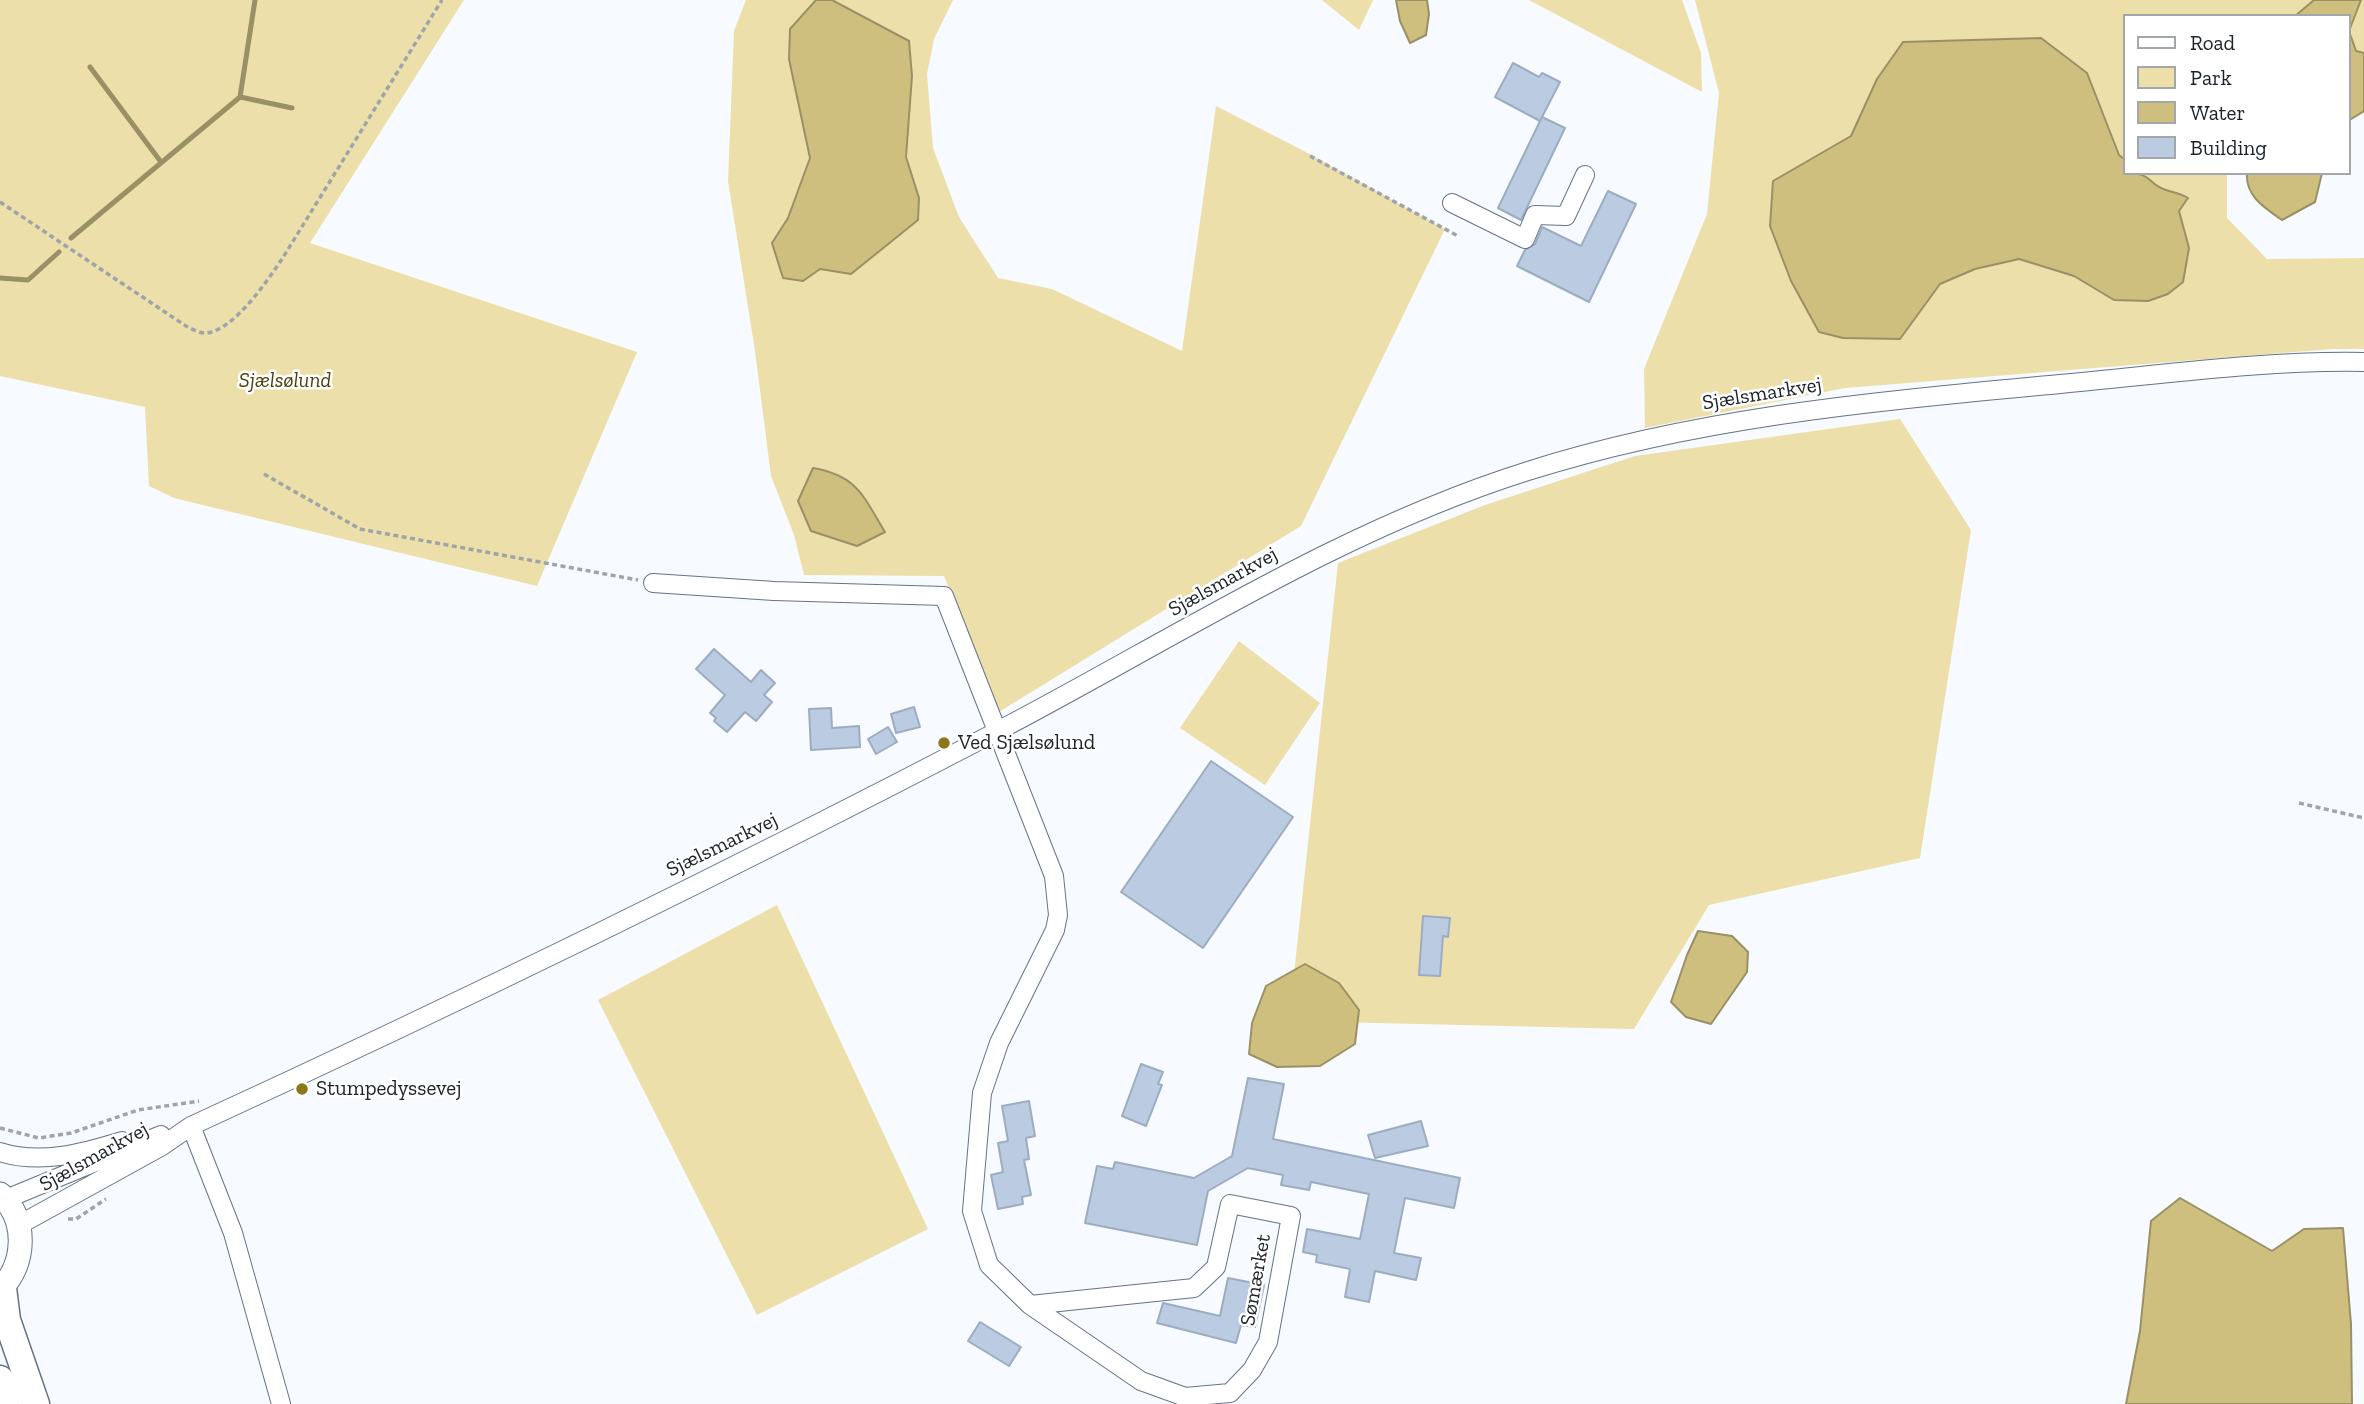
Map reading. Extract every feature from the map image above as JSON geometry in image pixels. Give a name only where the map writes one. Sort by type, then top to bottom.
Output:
[{"type":"highway","points":[[1,1289],[7,1320],[36,1404]]},
{"type":"highway","points":[[0,1379],[9,1404]]},
{"type":"main road","points":[[1,1289],[14,1271],[20,1253],[19,1225],[3,1196]]},
{"type":"street","points":[[1452,203],[1525,239],[1535,215],[1566,216],[1585,175]]},
{"type":"street","name":"Sjælsmarkvej","points":[[0,1152],[38,1158],[85,1153],[136,1136],[191,1126],[234,1107],[764,851],[997,731],[1310,560],[1381,527],[1525,472],[1707,425],[1823,407],[2237,368],[2364,362]]},
{"type":"street","points":[[653,583],[775,591],[944,596],[997,731]]},
{"type":"street","name":"Sømærket","points":[[997,731],[1054,876],[1058,915],[1055,929],[999,1043],[982,1094],[972,1211],[989,1265],[1030,1305],[1141,1381],[1185,1397],[1230,1393],[1252,1370],[1268,1342],[1291,1216],[1230,1204],[1216,1267],[1194,1288],[1030,1305]]},
{"type":"street","points":[[191,1126],[233,1233],[281,1404]]},
{"type":"street","name":"Sjælsmarkvej","points":[[19,1225],[162,1146],[191,1126]]},
{"type":"street","name":"Sjælsmarkvej","points":[[3,1196],[170,1131]]},
{"type":"path","points":[[0,202],[99,266],[186,327],[205,333],[223,327],[261,290],[282,259],[442,0]]},
{"type":"path","points":[[1310,156],[1458,236]]},
{"type":"path","points":[[264,474],[360,529],[653,583]]},
{"type":"path","points":[[2299,803],[2364,818]]},
{"type":"path","points":[[0,1128],[39,1138],[97,1127],[138,1110],[216,1099],[234,1107]]},
{"type":"green space","name":"Sjælsølund","points":[[0,0],[464,0],[310,243],[637,352],[537,586],[174,498],[149,486],[145,407],[0,376]]},
{"type":"green space","points":[[746,0],[816,0],[790,29],[789,59],[810,158],[788,218],[772,243],[803,281],[820,269],[851,273],[918,219],[919,198],[906,157],[912,76],[865,18],[832,0],[953,0],[934,39],[927,74],[933,148],[959,217],[998,278],[1052,289],[1182,351],[1216,106],[1445,229],[1301,526],[999,712],[944,576],[804,575],[794,535],[771,476],[755,351],[728,181],[734,31]]},
{"type":"green space","points":[[1322,0],[1373,0],[1359,30]]},
{"type":"green space","points":[[1529,0],[1682,0],[1701,53],[1702,92]]},
{"type":"green space","points":[[1695,0],[2314,0],[2297,14],[2122,14],[2122,175],[2227,175],[2227,218],[2267,259],[2364,258],[2364,349],[2332,349],[1845,388],[1645,428],[1644,369],[1707,214],[1719,93]]},
{"type":"green space","points":[[2361,0],[2364,0],[2364,53],[2356,51],[2350,28]]},
{"type":"green space","points":[[1900,419],[1971,530],[1920,858],[1709,905],[1634,1029],[1289,1021],[1338,563],[1485,505],[1635,456]]},
{"type":"green space","points":[[1239,641],[1320,703],[1265,785],[1180,728]]},
{"type":"green space","points":[[777,905],[928,1229],[757,1315],[598,1000]]},
{"type":"water","points":[[816,0],[832,0],[909,41],[912,76],[906,157],[919,198],[918,220],[851,274],[820,269],[803,281],[783,278],[772,243],[788,218],[810,158],[789,59],[790,29]]},
{"type":"water","points":[[1396,0],[1427,0],[1429,14],[1426,35],[1410,43],[1400,21]]},
{"type":"water","points":[[2314,0],[2361,0],[2350,28],[2350,14],[2297,14]]},
{"type":"water","points":[[2350,34],[2356,51],[2364,53],[2364,111],[2350,120]]},
{"type":"water","points":[[2041,38],[2087,73],[2122,157],[2122,175],[2141,175],[2159,187],[2188,198],[2179,211],[2189,248],[2183,282],[2168,294],[2148,301],[2114,300],[2074,276],[2019,259],[1975,269],[1940,284],[1900,339],[1843,338],[1819,332],[1791,281],[1770,226],[1773,181],[1851,136],[1877,79],[1903,42]]},
{"type":"water","points":[[2247,175],[2322,175],[2315,202],[2282,220],[2253,195]]},
{"type":"water","points":[[813,468],[850,482],[864,498],[885,532],[857,546],[811,531],[798,501]]},
{"type":"water","points":[[1698,931],[1732,936],[1748,952],[1747,972],[1711,1024],[1686,1017],[1671,1002]]},
{"type":"water","points":[[1305,964],[1339,983],[1359,1010],[1355,1044],[1320,1066],[1277,1067],[1249,1054],[1252,1023],[1266,986]]},
{"type":"water","points":[[2180,1198],[2272,1251],[2304,1229],[2343,1228],[2351,1324],[2352,1404],[2126,1404],[2140,1331],[2151,1221]]},
{"type":"building","points":[[1513,63],[1539,77],[1542,73],[1560,82],[1540,121],[1495,97]]},
{"type":"building","points":[[1542,117],[1565,128],[1521,220],[1498,208]]},
{"type":"building","points":[[1608,191],[1636,204],[1589,302],[1517,266],[1525,250],[1535,244],[1542,227],[1581,246]]},
{"type":"building","points":[[714,649],[751,682],[761,670],[775,683],[764,695],[772,702],[756,721],[745,712],[727,732],[714,721],[716,718],[710,713],[725,695],[696,669]]},
{"type":"building","points":[[914,707],[920,727],[896,733],[891,714]]},
{"type":"building","points":[[831,708],[832,728],[859,726],[860,747],[811,750],[809,709]]},
{"type":"building","points":[[888,727],[897,742],[876,754],[868,739]]},
{"type":"building","points":[[1211,761],[1293,817],[1203,948],[1121,892]]},
{"type":"building","points":[[1423,916],[1450,918],[1448,937],[1443,936],[1440,976],[1419,975]]},
{"type":"building","points":[[1141,1064],[1163,1072],[1158,1084],[1162,1085],[1146,1126],[1122,1116]]},
{"type":"building","points":[[1248,1078],[1284,1084],[1273,1139],[1460,1178],[1454,1208],[1405,1198],[1394,1253],[1421,1258],[1416,1280],[1375,1271],[1369,1302],[1345,1297],[1350,1269],[1316,1262],[1317,1255],[1303,1252],[1307,1229],[1360,1239],[1369,1194],[1311,1182],[1309,1190],[1281,1185],[1283,1175],[1248,1168],[1208,1191],[1197,1245],[1085,1223],[1097,1166],[1113,1169],[1115,1162],[1194,1178],[1232,1156]]},
{"type":"building","points":[[1029,1101],[1035,1136],[1026,1138],[1029,1159],[1024,1160],[1031,1195],[1022,1197],[1023,1204],[998,1209],[991,1175],[1003,1172],[998,1143],[1008,1141],[1002,1106]]},
{"type":"building","points":[[1421,1121],[1428,1146],[1375,1158],[1368,1135]]},
{"type":"building","points":[[1228,1278],[1264,1285],[1255,1327],[1241,1325],[1236,1343],[1157,1323],[1163,1303],[1220,1316]]},
{"type":"building","points":[[980,1322],[1021,1347],[1009,1366],[968,1341]]},
{"type":"waterway","points":[[71,238],[240,97],[255,0]]},
{"type":"waterway","points":[[90,67],[161,162]]},
{"type":"waterway","points":[[240,97],[292,108]]},
{"type":"waterway","points":[[0,278],[28,280],[59,252]]},
{"type":"place","name":"Ved Sjælsølund","points":[[944,743]]},
{"type":"place","name":"Stumpedyssevej","points":[[302,1089]]}]
